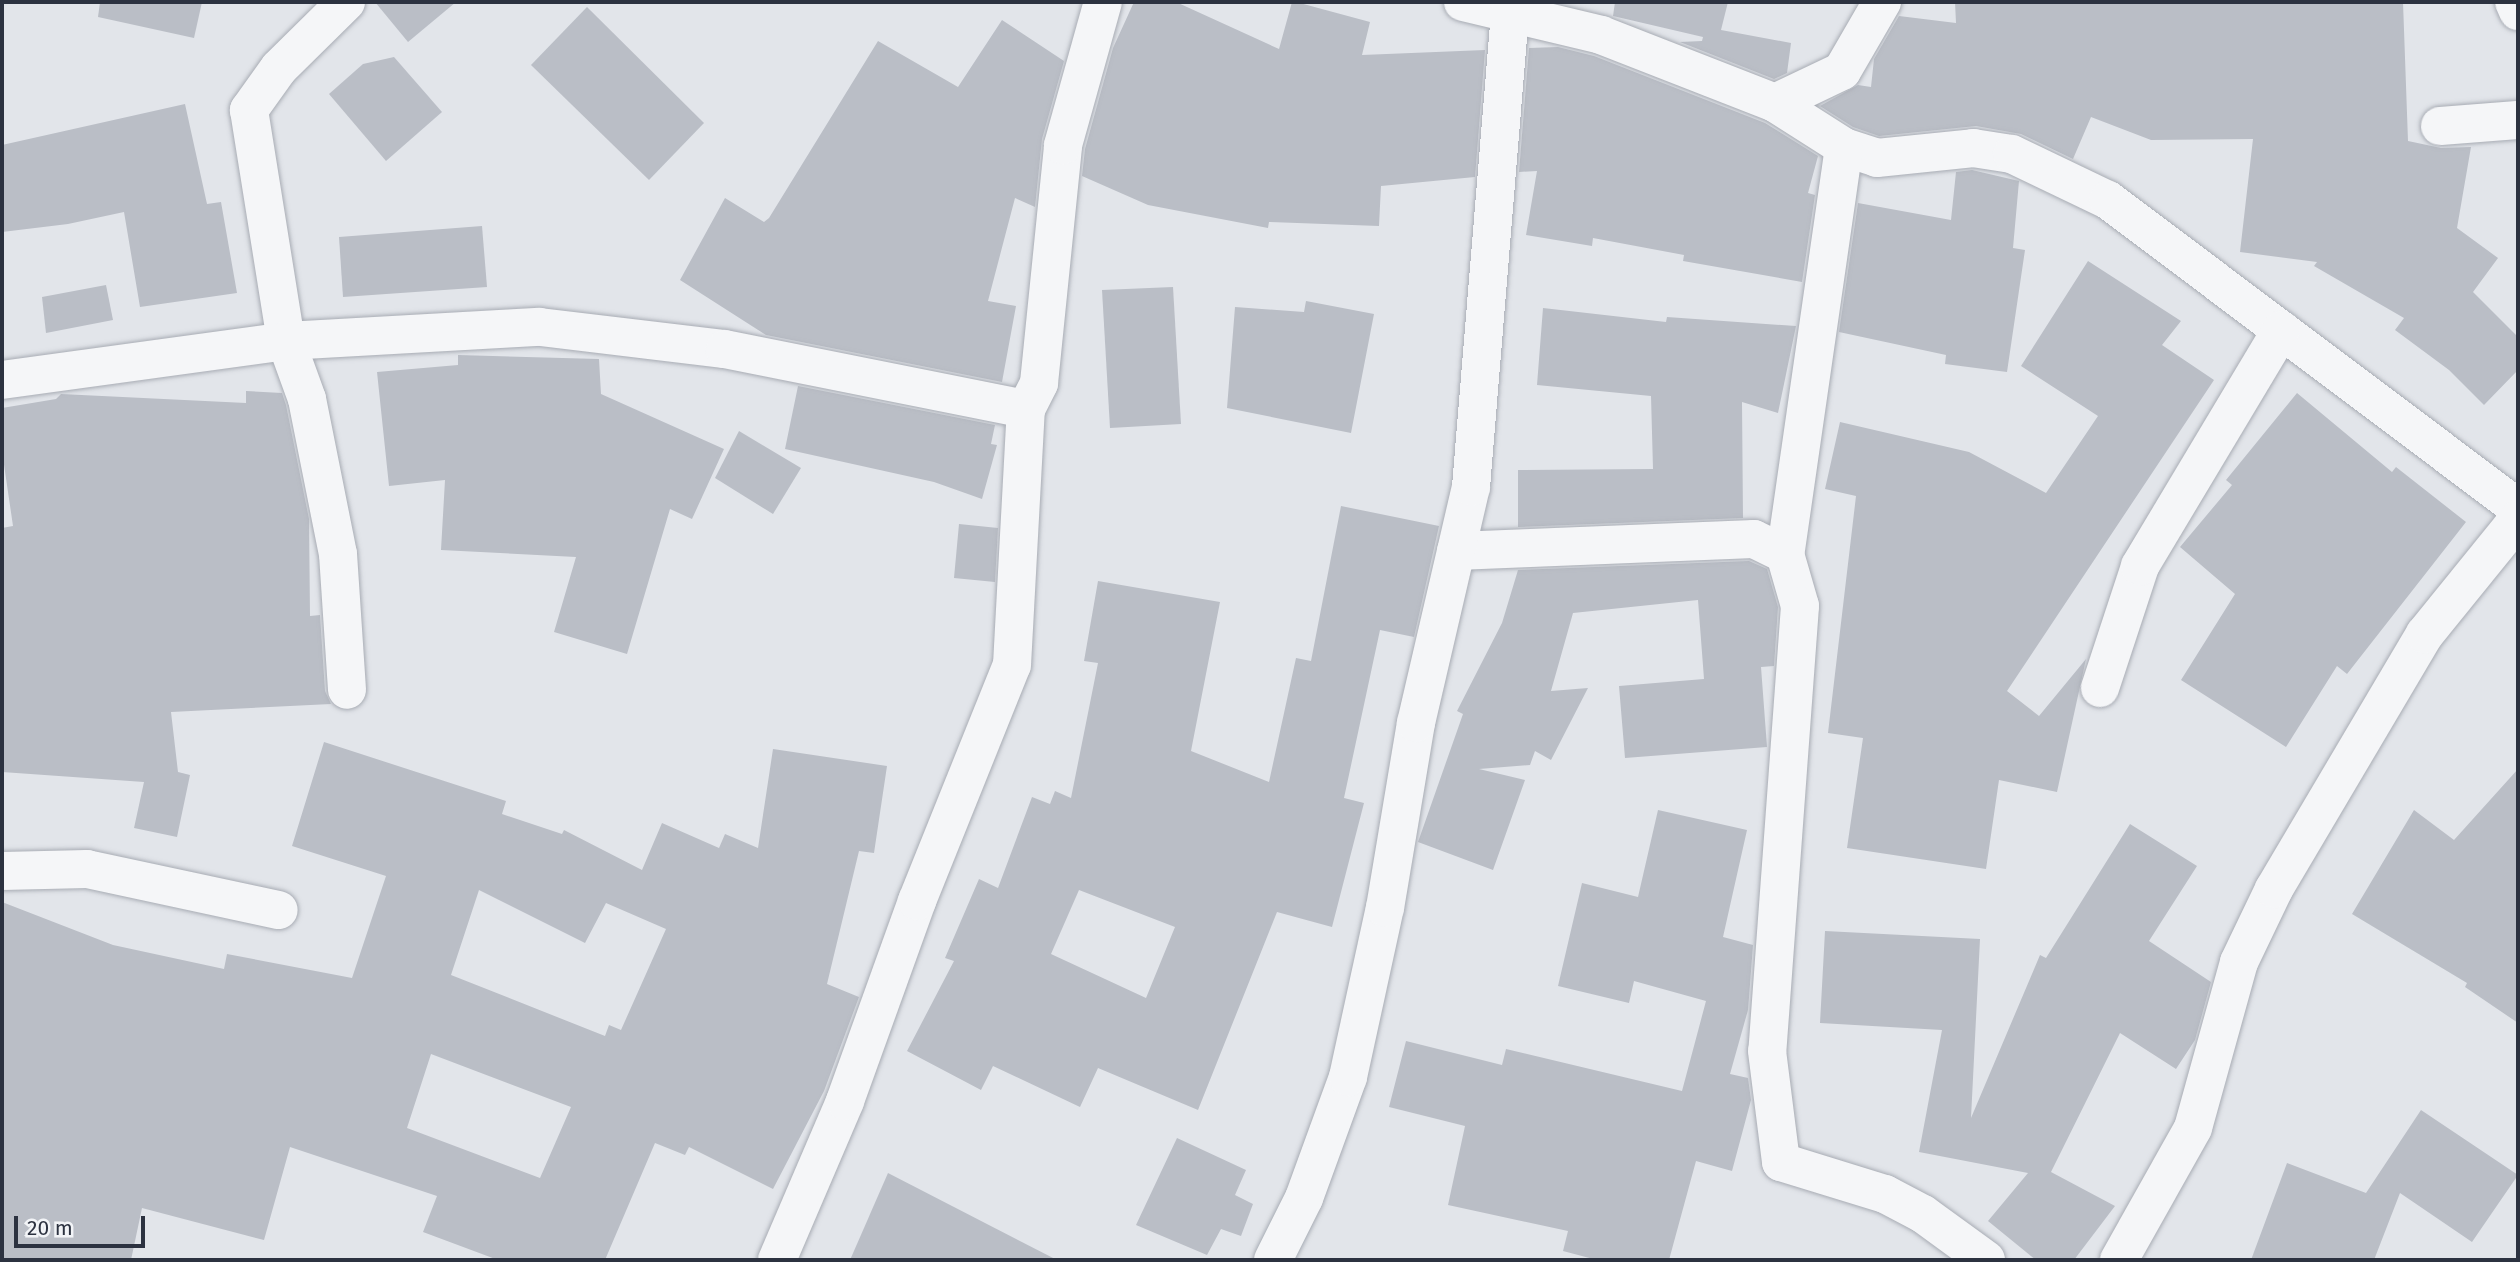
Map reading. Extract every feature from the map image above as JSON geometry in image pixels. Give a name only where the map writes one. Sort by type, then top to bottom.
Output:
[{"type":"street","points":[[346,2],[279,68],[249,110],[286,341],[307,399],[338,554],[347,690]]},
{"type":"street","points":[[777,1260],[845,1101],[917,901],[1012,665],[1026,409],[1039,383],[1063,145],[1103,2]]},
{"type":"street","points":[[1463,2],[1601,35],[1775,103],[1844,147],[1877,158],[1973,148],[2012,154],[2108,200],[2518,508]]},
{"type":"street","points":[[1775,103],[1842,71],[1882,2]]},
{"type":"street","points":[[2514,2],[2518,10]]},
{"type":"street","points":[[1273,1260],[1304,1198],[1348,1077],[1385,908],[1416,723],[1471,486],[1510,12]]},
{"type":"street","points":[[2440,126],[2518,120]]},
{"type":"street","points":[[1844,147],[1785,554],[1800,606],[1768,1051],[1781,1162],[1885,1194],[1923,1214],[1986,1260]]},
{"type":"street","points":[[2,380],[286,341],[540,327],[724,349],[1026,409]]},
{"type":"street","points":[[2100,688],[2140,566],[2281,330]]},
{"type":"street","points":[[2119,1260],[2193,1128],[2239,962],[2274,889],[2426,634],[2518,519]]},
{"type":"street","points":[[1456,551],[1754,539],[1785,554]]},
{"type":"street","points":[[2,870],[87,869],[279,910]]},
{"type":"building","points":[[100,2],[202,2],[194,38],[98,17]]},
{"type":"building","points":[[375,2],[456,2],[408,42]]},
{"type":"building","points":[[1134,2],[1176,2],[1279,49],[1292,2],[1296,2],[1370,22],[1362,55],[1485,50],[1475,177],[1381,186],[1379,226],[1269,222],[1268,228],[1148,205],[1082,176],[1085,149],[1113,48]]},
{"type":"building","points":[[1615,2],[1728,2],[1721,30],[1791,43],[1787,73],[1774,79],[1680,42],[1702,41],[1703,37],[1613,16]]},
{"type":"building","points":[[1955,2],[2403,2],[2408,141],[2441,148],[2471,147],[2457,228],[2498,258],[2473,292],[2518,337],[2518,370],[2484,405],[2449,370],[2395,330],[2404,318],[2314,266],[2317,262],[2240,252],[2253,139],[2151,140],[2091,117],[2073,159],[2021,134],[1976,126],[1879,136],[1853,127],[1820,106],[1858,85],[1871,87],[1874,59],[1899,16],[1956,23]]},
{"type":"building","points":[[587,7],[704,123],[649,180],[531,65]]},
{"type":"building","points":[[1002,20],[1064,61],[1042,139],[1035,207],[1015,198],[988,301],[1016,306],[1002,382],[766,335],[680,280],[725,198],[764,222],[769,218],[878,41],[958,87]]},
{"type":"building","points":[[1558,47],[1594,56],[1765,123],[1818,156],[1808,193],[1815,195],[1802,282],[1683,261],[1684,255],[1593,238],[1592,246],[1526,235],[1537,171],[1519,172],[1529,48]]},
{"type":"building","points":[[394,57],[442,112],[386,161],[329,94],[363,64]]},
{"type":"building","points":[[185,104],[207,204],[221,202],[237,293],[140,307],[124,212],[68,224],[2,232],[2,145]]},
{"type":"building","points":[[1972,170],[2019,181],[2013,248],[2025,250],[2007,372],[1945,364],[1946,355],[1839,332],[1858,203],[1951,220],[1956,172]]},
{"type":"building","points":[[482,226],[487,287],[343,297],[339,237]]},
{"type":"building","points":[[2088,261],[2181,321],[2162,345],[2214,380],[2007,691],[2039,716],[2086,659],[2057,792],[1999,780],[1986,869],[1847,848],[1863,738],[1828,733],[1856,496],[1825,489],[1840,422],[1969,452],[2046,493],[2098,416],[2021,366]]},
{"type":"building","points":[[106,285],[113,320],[46,333],[42,297]]},
{"type":"building","points":[[1173,287],[1181,424],[1110,428],[1102,290]]},
{"type":"building","points":[[1306,301],[1374,314],[1351,433],[1227,408],[1235,307],[1304,312]]},
{"type":"building","points":[[1543,308],[1666,322],[1667,317],[1796,326],[1778,413],[1742,402],[1743,518],[1518,527],[1518,470],[1653,469],[1651,396],[1537,385]]},
{"type":"building","points":[[458,355],[599,359],[601,394],[724,449],[692,519],[670,509],[627,654],[554,632],[576,557],[441,550],[445,480],[389,486],[377,372],[458,365]]},
{"type":"building","points":[[798,386],[995,425],[991,444],[997,445],[982,499],[934,482],[785,449]]},
{"type":"building","points":[[246,391],[282,393],[286,405],[309,519],[310,616],[320,615],[325,691],[331,704],[171,712],[178,772],[190,775],[177,837],[134,828],[144,782],[2,772],[2,528],[13,526],[2,451],[2,408],[56,399],[61,394],[246,403]]},
{"type":"building","points":[[2297,393],[2392,472],[2396,467],[2466,522],[2347,674],[2337,666],[2286,747],[2181,680],[2235,594],[2180,547],[2232,485],[2226,480]]},
{"type":"building","points":[[739,431],[801,468],[773,514],[715,478]]},
{"type":"building","points":[[1341,506],[1439,526],[1414,637],[1380,630],[1344,798],[1364,803],[1332,927],[1277,912],[1198,1110],[1098,1068],[1080,1107],[993,1066],[981,1090],[907,1051],[954,961],[945,958],[979,879],[998,888],[1032,797],[1050,804],[1055,791],[1071,798],[1098,663],[1084,661],[1098,581],[1220,602],[1191,751],[1269,782],[1296,658],[1311,661]],"holes":[[[1079,890],[1175,927],[1146,998],[1051,954]]]},
{"type":"building","points":[[959,524],[998,528],[995,582],[954,578]]},
{"type":"building","points":[[1749,561],[1767,569],[1778,607],[1774,666],[1761,667],[1767,747],[1625,758],[1619,686],[1704,679],[1698,600],[1573,613],[1551,691],[1588,688],[1551,760],[1535,751],[1530,765],[1479,769],[1525,780],[1493,870],[1418,842],[1463,714],[1457,711],[1502,623],[1518,570]]},
{"type":"building","points":[[324,742],[506,801],[502,814],[562,834],[564,830],[642,870],[662,823],[719,848],[725,834],[758,848],[773,749],[887,766],[874,853],[859,851],[827,984],[859,997],[824,1091],[773,1189],[689,1147],[685,1155],[655,1143],[605,1260],[498,1260],[423,1232],[437,1196],[290,1147],[264,1240],[142,1208],[131,1260],[2,1260],[2,902],[113,945],[224,969],[227,954],[352,978],[386,876],[292,846]],"holes":[[[479,890],[585,943],[606,903],[666,929],[621,1030],[609,1025],[605,1036],[451,975]],[[431,1054],[571,1107],[540,1178],[407,1128]]]},
{"type":"building","points":[[2518,769],[2518,1023],[2465,987],[2467,983],[2352,914],[2414,810],[2454,840]]},
{"type":"building","points":[[1658,810],[1747,830],[1723,937],[1753,945],[1748,1010],[1730,1074],[1748,1078],[1751,1100],[1732,1171],[1696,1161],[1669,1260],[1597,1260],[1563,1251],[1568,1231],[1448,1205],[1465,1126],[1389,1107],[1406,1041],[1502,1065],[1506,1049],[1682,1091],[1706,1001],[1634,981],[1629,1003],[1558,986],[1582,883],[1638,897]]},
{"type":"building","points":[[2130,824],[2197,866],[2149,941],[2211,982],[2195,1040],[2176,1069],[2120,1033],[2051,1172],[2115,1206],[2074,1260],[2036,1260],[1988,1221],[2028,1173],[1919,1152],[1942,1030],[1820,1023],[1825,931],[1980,939],[1971,1118],[2040,955],[2046,958]]},
{"type":"building","points":[[2421,1110],[2518,1175],[2472,1242],[2400,1193],[2374,1260],[2251,1260],[2287,1163],[2366,1193]]},
{"type":"building","points":[[1177,1138],[1246,1170],[1235,1195],[1253,1204],[1241,1236],[1221,1229],[1207,1255],[1136,1225]]},
{"type":"building","points":[[888,1173],[1057,1260],[850,1260]]}]
